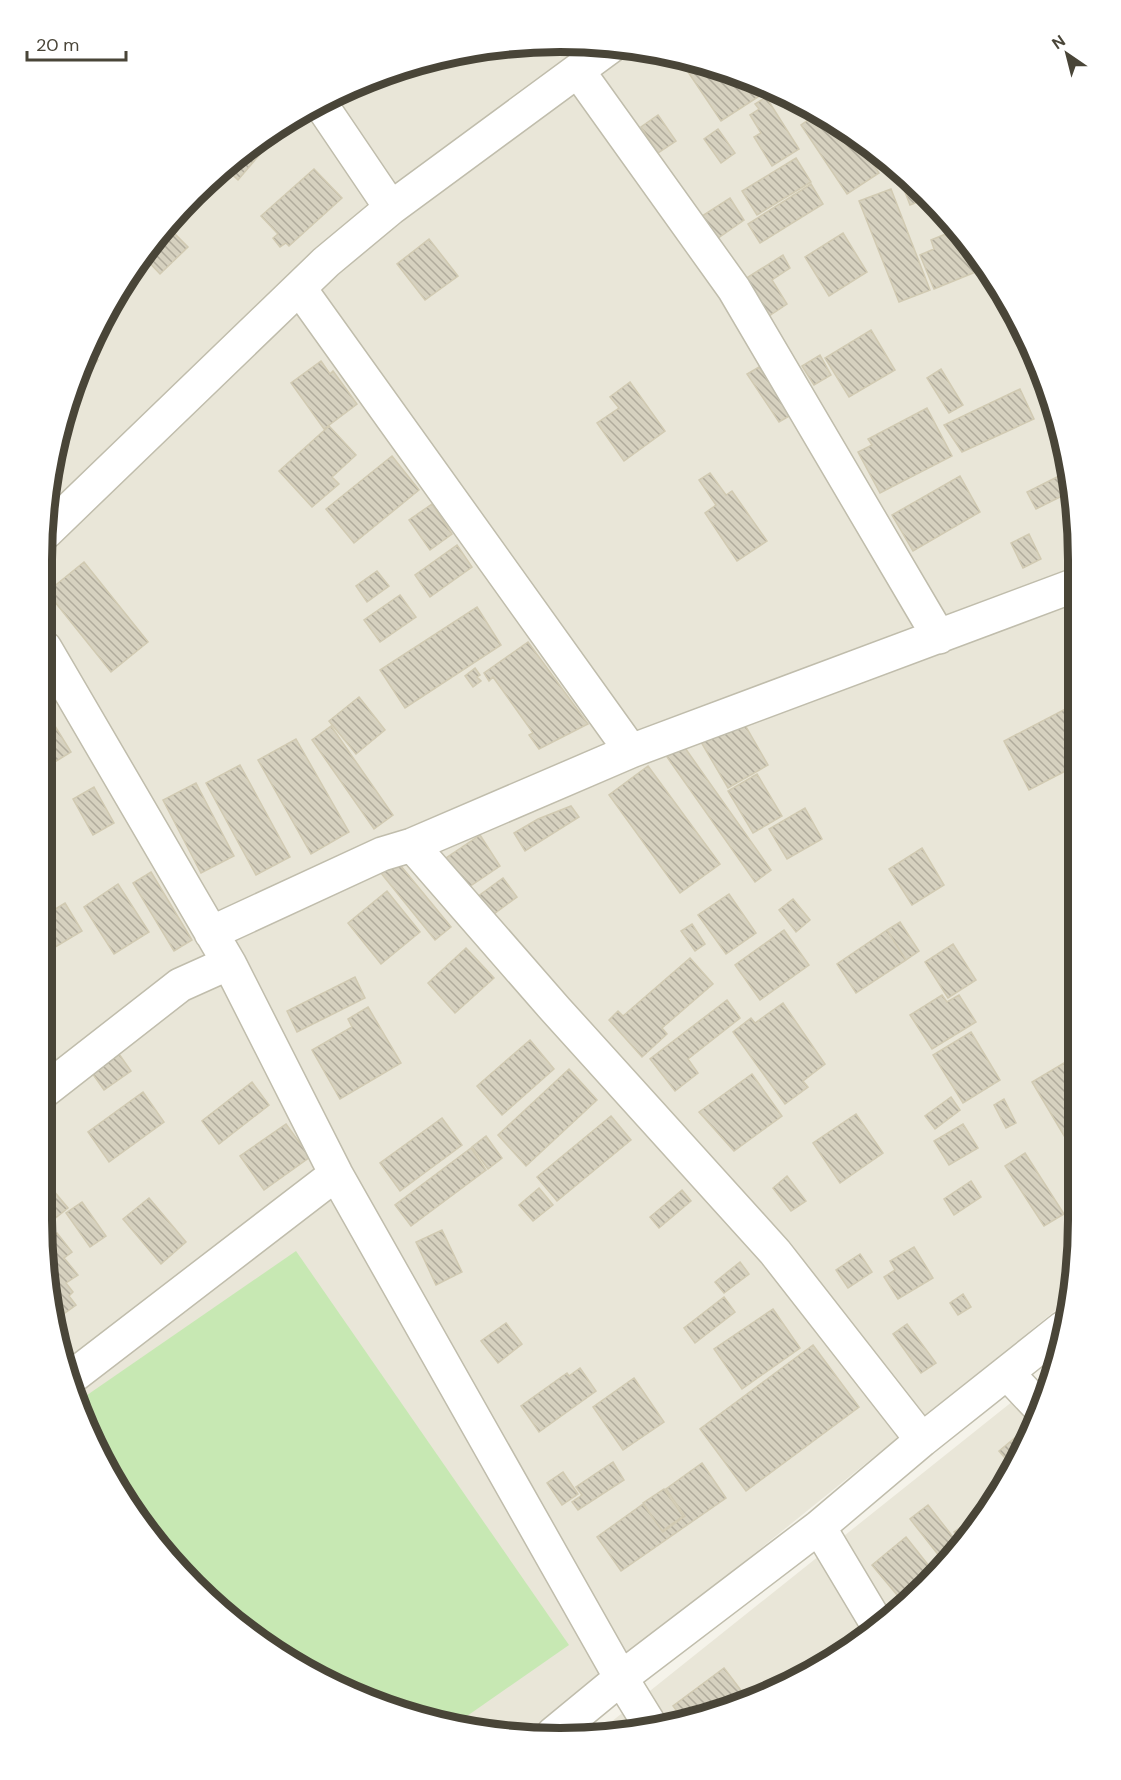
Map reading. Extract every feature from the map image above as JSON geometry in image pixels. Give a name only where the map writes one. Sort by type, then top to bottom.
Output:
[{"type":"street","points":[[54,524],[326,262],[391,208],[600,55]]},
{"type":"street","points":[[578,71],[734,289],[939,637]]},
{"type":"street","points":[[325,111],[391,208]]},
{"type":"street","points":[[300,289],[631,751]]},
{"type":"street","points":[[211,933],[382,854],[412,845],[631,751],[1068,587]]},
{"type":"street","points":[[52,660],[229,963],[336,1174],[647,1720]]},
{"type":"street","points":[[412,845],[556,1010],[775,1252],[922,1440]]},
{"type":"street","points":[[52,1085],[180,985],[229,963]]},
{"type":"street","points":[[76,1374],[336,1174]]},
{"type":"street","points":[[560,1728],[621,1678],[819,1527],[922,1440],[1055,1335]]},
{"type":"street","points":[[1006,1373],[1035,1402]]},
{"type":"street","points":[[819,1527],[874,1619]]},
{"type":"shaded area","points":[[560,52],[660,62],[724,79],[755,91],[843,138],[870,157],[920,201],[964,251],[983,278],[1016,336],[1042,397],[1059,461],[1067,527],[1068,1220],[1061,1306],[540,1727],[461,1718],[397,1701],[366,1689],[306,1659],[251,1623],[201,1579],[157,1529],[138,1502],[105,1444],[79,1383],[62,1319],[54,1253],[52,1220],[52,560],[57,494],[62,461],[79,397],[105,336],[138,278],[157,251],[201,201],[251,157],[278,138],[366,91],[397,79],[461,62]]},
{"type":"shaded area","points":[[1044,1376],[1016,1444],[983,1502],[964,1529],[920,1579],[870,1623],[814,1659],[755,1689],[724,1701],[660,1718],[608,1725]]},
{"type":"green space","points":[[296,1251],[569,1645],[464,1718],[397,1701],[336,1675],[278,1642],[251,1623],[201,1579],[157,1529],[138,1502],[105,1444],[84,1397]]},
{"type":"building","points":[[686,68],[724,79],[760,93],[761,95],[721,121]]},
{"type":"building","points":[[766,97],[799,149],[772,166],[754,137],[761,133],[750,115],[759,109],[755,104]]},
{"type":"building","points":[[658,115],[676,141],[658,153],[641,127]]},
{"type":"building","points":[[810,119],[843,138],[867,155],[879,173],[847,194],[801,125]]},
{"type":"building","points":[[718,129],[735,153],[721,163],[704,139]]},
{"type":"building","points":[[259,151],[261,153],[238,180],[232,174]]},
{"type":"building","points":[[796,158],[811,182],[757,215],[742,191]]},
{"type":"building","points":[[314,169],[342,198],[289,246],[286,243],[280,247],[273,238],[278,234],[261,216]]},
{"type":"building","points":[[811,184],[823,204],[760,243],[748,224]]},
{"type":"building","points":[[903,186],[920,201],[910,205]]},
{"type":"building","points":[[891,189],[930,290],[899,302],[859,201]]},
{"type":"building","points":[[730,198],[744,220],[714,241],[699,218]]},
{"type":"building","points":[[173,232],[188,247],[160,274],[149,262]]},
{"type":"building","points":[[843,233],[867,272],[829,296],[805,257]]},
{"type":"building","points":[[948,233],[978,271],[934,289],[920,255],[934,249],[931,240]]},
{"type":"building","points":[[429,239],[458,276],[425,300],[397,264]]},
{"type":"building","points":[[783,255],[790,268],[772,280],[787,304],[769,316],[745,279]]},
{"type":"building","points":[[871,330],[895,370],[849,397],[825,358]]},
{"type":"building","points":[[820,355],[831,375],[814,385],[802,366]]},
{"type":"building","points":[[95,357],[98,360],[89,370]]},
{"type":"building","points":[[321,361],[330,374],[333,371],[357,404],[324,429],[291,383]]},
{"type":"building","points":[[759,367],[791,415],[779,422],[747,374]]},
{"type":"building","points":[[941,369],[963,405],[949,413],[927,378]]},
{"type":"building","points":[[630,382],[665,431],[624,461],[597,423],[619,408],[610,397]]},
{"type":"building","points":[[1020,389],[1034,419],[962,452],[944,425]]},
{"type":"building","points":[[927,408],[952,456],[880,493],[858,452],[872,445],[868,439]]},
{"type":"building","points":[[329,426],[356,455],[332,477],[339,484],[312,507],[279,471]]},
{"type":"building","points":[[392,456],[419,490],[354,543],[326,509]]},
{"type":"building","points":[[710,473],[726,495],[732,491],[767,541],[737,561],[705,513],[716,505],[699,480]]},
{"type":"building","points":[[1061,475],[1064,495],[1036,509],[1027,492]]},
{"type":"building","points":[[960,476],[980,512],[913,551],[892,515]]},
{"type":"building","points":[[432,504],[452,534],[430,550],[409,520]]},
{"type":"building","points":[[1029,534],[1041,559],[1023,568],[1011,543]]},
{"type":"building","points":[[457,545],[472,567],[430,597],[415,575]]},
{"type":"building","points":[[84,562],[148,642],[111,672],[52,598],[52,588]]},
{"type":"building","points":[[377,571],[389,586],[367,602],[356,586]]},
{"type":"building","points":[[400,595],[416,617],[380,642],[364,620]]},
{"type":"building","points":[[477,607],[501,645],[405,708],[380,670]]},
{"type":"building","points":[[528,642],[588,724],[539,749],[529,735],[533,733],[493,677],[489,681],[484,673]]},
{"type":"building","points":[[475,668],[480,675],[477,677],[481,681],[473,687],[465,676]]},
{"type":"building","points":[[359,697],[385,730],[356,754],[329,721]]},
{"type":"building","points":[[1068,708],[1068,770],[1029,790],[1004,741]]},
{"type":"building","points":[[741,718],[768,765],[728,788],[701,742]]},
{"type":"building","points":[[52,721],[71,752],[52,764]]},
{"type":"building","points":[[331,726],[393,815],[374,829],[312,740]]},
{"type":"building","points":[[296,739],[349,832],[311,854],[258,760]]},
{"type":"building","points":[[683,745],[771,870],[755,882],[667,757]]},
{"type":"building","points":[[240,765],[290,857],[256,875],[206,783]]},
{"type":"building","points":[[648,766],[720,864],[680,893],[609,795]]},
{"type":"building","points":[[757,774],[782,816],[753,833],[728,791]]},
{"type":"building","points":[[196,783],[234,856],[201,873],[163,800]]},
{"type":"building","points":[[94,787],[114,823],[93,835],[73,799]]},
{"type":"building","points":[[571,806],[579,817],[525,851],[514,833],[538,819]]},
{"type":"building","points":[[805,808],[822,839],[787,859],[769,829]]},
{"type":"building","points":[[480,835],[500,866],[463,891],[443,860]]},
{"type":"building","points":[[922,848],[944,885],[912,905],[889,869]]},
{"type":"building","points":[[396,860],[451,927],[435,940],[381,873]]},
{"type":"building","points":[[151,872],[192,940],[174,951],[133,883]]},
{"type":"building","points":[[503,878],[517,897],[487,919],[470,902]]},
{"type":"building","points":[[118,884],[149,932],[114,954],[84,907]]},
{"type":"building","points":[[387,891],[420,932],[381,964],[348,923]]},
{"type":"building","points":[[729,894],[756,933],[726,954],[698,915]]},
{"type":"building","points":[[793,899],[810,920],[796,932],[779,910]]},
{"type":"building","points":[[65,903],[82,931],[52,949],[52,911]]},
{"type":"building","points":[[900,922],[919,951],[906,960],[887,930]]},
{"type":"building","points":[[692,924],[705,944],[695,951],[681,931]]},
{"type":"building","points":[[784,930],[809,965],[760,1000],[735,965]]},
{"type":"building","points":[[887,930],[906,960],[856,993],[837,964]]},
{"type":"building","points":[[953,944],[976,980],[948,998],[925,962]]},
{"type":"building","points":[[466,948],[494,978],[455,1013],[428,983]]},
{"type":"building","points":[[690,958],[713,984],[662,1028],[667,1034],[642,1057],[609,1020],[618,1011],[623,1016]]},
{"type":"building","points":[[355,977],[365,998],[297,1032],[287,1011]]},
{"type":"building","points":[[942,995],[947,1002],[959,995],[976,1022],[932,1049],[910,1015]]},
{"type":"building","points":[[727,1000],[740,1018],[688,1059],[698,1073],[675,1091],[650,1059]]},
{"type":"building","points":[[783,1003],[825,1064],[803,1081],[808,1087],[785,1104],[733,1032],[751,1018],[755,1023]]},
{"type":"building","points":[[368,1007],[401,1063],[340,1099],[312,1050],[352,1027],[348,1019]]},
{"type":"building","points":[[971,1032],[1000,1080],[963,1103],[933,1055]]},
{"type":"building","points":[[530,1040],[554,1069],[502,1115],[477,1086]]},
{"type":"building","points":[[119,1054],[131,1071],[104,1090],[92,1073]]},
{"type":"building","points":[[1068,1061],[1068,1142],[1032,1082]]},
{"type":"building","points":[[569,1069],[597,1100],[526,1166],[498,1135]]},
{"type":"building","points":[[752,1074],[782,1116],[734,1151],[699,1112]]},
{"type":"building","points":[[252,1082],[269,1105],[219,1144],[202,1121]]},
{"type":"building","points":[[143,1092],[164,1122],[109,1162],[88,1132]]},
{"type":"building","points":[[951,1097],[960,1110],[935,1129],[925,1116]]},
{"type":"building","points":[[1004,1099],[1016,1123],[1006,1128],[994,1105]]},
{"type":"building","points":[[856,1114],[883,1153],[840,1183],[813,1143]]},
{"type":"building","points":[[611,1116],[631,1140],[557,1201],[537,1177]]},
{"type":"building","points":[[442,1118],[462,1145],[400,1191],[380,1163]]},
{"type":"building","points":[[286,1124],[310,1157],[264,1190],[240,1156]]},
{"type":"building","points":[[963,1124],[978,1148],[949,1165],[934,1141]]},
{"type":"building","points":[[486,1136],[502,1158],[488,1169],[472,1147]]},
{"type":"building","points":[[471,1148],[486,1170],[411,1226],[395,1205]]},
{"type":"building","points":[[1025,1153],[1064,1214],[1044,1226],[1005,1166]]},
{"type":"building","points":[[787,1176],[806,1201],[791,1211],[773,1188]]},
{"type":"building","points":[[971,1181],[981,1197],[954,1215],[944,1199]]},
{"type":"building","points":[[539,1188],[553,1205],[533,1221],[519,1205]]},
{"type":"building","points":[[52,1189],[68,1208],[52,1221]]},
{"type":"building","points":[[682,1190],[691,1201],[659,1228],[650,1217]]},
{"type":"building","points":[[149,1198],[186,1242],[161,1264],[123,1219]]},
{"type":"building","points":[[82,1202],[106,1236],[90,1247],[66,1213]]},
{"type":"building","points":[[442,1230],[462,1272],[436,1285],[416,1242]]},
{"type":"building","points":[[57,1233],[72,1252],[64,1258],[78,1275],[66,1283],[73,1292],[69,1296],[76,1305],[61,1315],[57,1286],[53,1236]]},
{"type":"building","points":[[914,1247],[933,1278],[898,1299],[884,1277],[895,1270],[890,1261]]},
{"type":"building","points":[[860,1254],[872,1272],[848,1288],[836,1270]]},
{"type":"building","points":[[740,1262],[749,1274],[724,1293],[715,1282]]},
{"type":"building","points":[[963,1294],[971,1307],[958,1315],[950,1303]]},
{"type":"building","points":[[724,1297],[735,1312],[695,1343],[684,1328]]},
{"type":"building","points":[[773,1309],[800,1348],[742,1389],[714,1349]]},
{"type":"building","points":[[506,1323],[522,1344],[498,1363],[481,1341]]},
{"type":"building","points":[[907,1324],[936,1363],[921,1373],[893,1334]]},
{"type":"building","points":[[813,1345],[859,1407],[746,1491],[700,1429]]},
{"type":"building","points":[[580,1368],[596,1391],[539,1432],[521,1406],[567,1373],[569,1376]]},
{"type":"building","points":[[634,1378],[664,1422],[623,1450],[593,1407]]},
{"type":"building","points":[[1021,1432],[1007,1460],[999,1451]]},
{"type":"building","points":[[613,1462],[624,1480],[578,1510],[572,1502],[582,1495],[576,1487]]},
{"type":"building","points":[[702,1463],[726,1498],[621,1571],[597,1537],[643,1504],[663,1532],[685,1516],[666,1489]]},
{"type":"building","points":[[563,1472],[578,1494],[562,1505],[547,1483]]},
{"type":"building","points":[[664,1489],[683,1516],[662,1531],[643,1503]]},
{"type":"building","points":[[928,1505],[955,1539],[940,1557],[910,1519]]},
{"type":"building","points":[[966,1524],[967,1525],[957,1537],[954,1532]]},
{"type":"building","points":[[906,1537],[930,1567],[899,1597],[872,1565]]},
{"type":"building","points":[[724,1668],[743,1694],[678,1713],[673,1706]]}]
